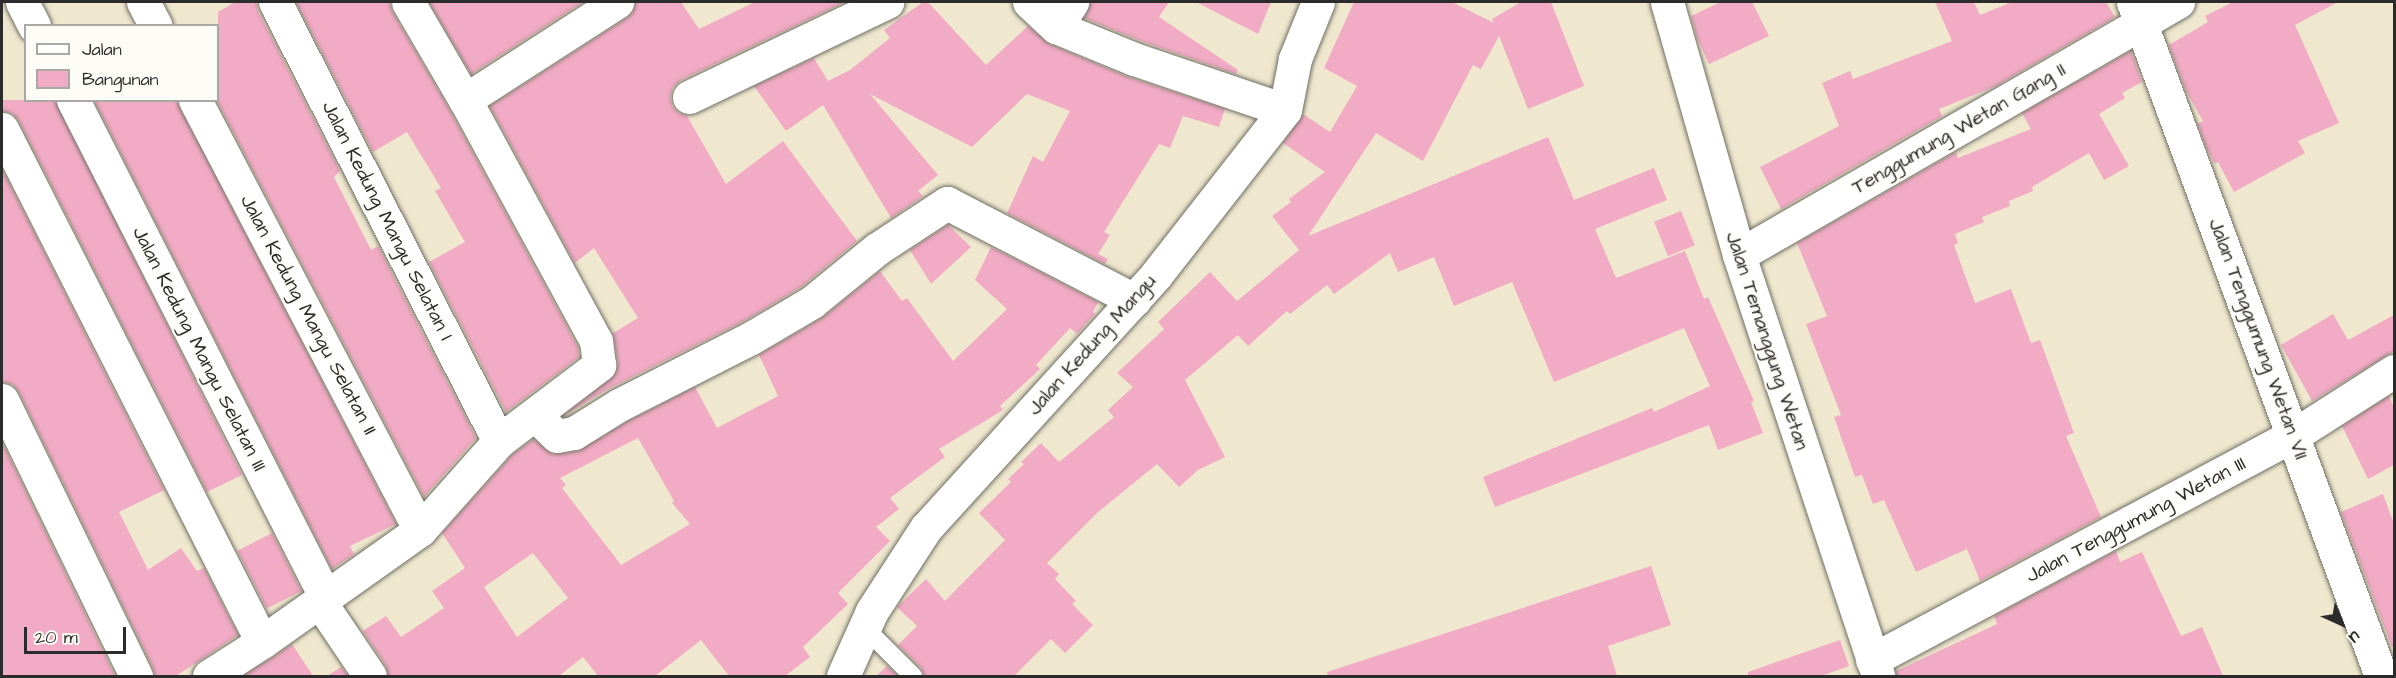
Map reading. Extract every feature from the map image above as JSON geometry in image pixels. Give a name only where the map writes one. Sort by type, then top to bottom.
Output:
[{"type":"street","points":[[22,2],[33,24]]},
{"type":"street","points":[[143,2],[155,24]]},
{"type":"street","name":"Jalan Kedung Mangu Selatan I","points":[[275,2],[499,441]]},
{"type":"street","points":[[209,676],[323,600],[420,530],[499,441],[596,369],[599,360],[596,341],[465,100],[408,2]]},
{"type":"street","points":[[465,100],[617,2]]},
{"type":"street","points":[[689,98],[888,2]]},
{"type":"street","points":[[1029,2],[1064,14],[1134,59],[1285,110]]},
{"type":"street","name":"Jalan Kedung Mangu","points":[[843,676],[865,628],[902,562],[926,528],[1134,300],[1285,110],[1295,59],[1318,2]]},
{"type":"street","name":"Jalan Temanggung Wetan","points":[[1667,2],[1738,255],[1875,668]]},
{"type":"street","name":"Tenggumung Wetan Gang II","points":[[1738,255],[2137,13],[2178,2]]},
{"type":"street","name":"Jalan Tenggumung Wetan VII","points":[[2137,13],[2381,676]]},
{"type":"street","name":"Jalan Kedung Mangu Selatan III","points":[[74,102],[323,600],[370,676]]},
{"type":"street","name":"Jalan Kedung Mangu Selatan II","points":[[196,102],[420,530]]},
{"type":"street","points":[[2,129],[262,642]]},
{"type":"street","points":[[535,415],[557,436],[574,433],[619,405],[751,338],[812,302],[877,249],[947,202],[1134,300]]},
{"type":"street","name":"Jalan Tenggumung Wetan III","points":[[1875,668],[2294,435],[2394,371]]},
{"type":"street","points":[[2,400],[136,676]]},
{"type":"lane","points":[[865,628],[913,676]]},
{"type":"building","points":[[235,2],[256,2],[258,11],[340,171],[334,177],[371,250],[378,246],[476,438],[424,497],[218,103],[218,12]]},
{"type":"building","points":[[296,2],[389,2],[578,347],[579,357],[506,412],[429,262],[465,242],[435,191],[441,188],[407,132],[373,152]]},
{"type":"building","points":[[429,2],[583,2],[471,74]]},
{"type":"building","points":[[636,2],[681,2],[699,29],[755,2],[845,2],[681,80],[673,87],[670,96],[672,106],[679,113],[687,116],[726,184],[783,141],[857,241],[801,287],[742,322],[610,388],[563,416],[616,373],[618,363],[613,333],[638,318],[594,248],[575,263],[490,106],[627,18]]},
{"type":"building","points":[[923,2],[928,2],[986,65],[1028,26],[1049,44],[1128,77],[1225,109],[1219,127],[1183,116],[1170,148],[1159,144],[1104,232],[1110,235],[1098,254],[1108,259],[1105,264],[1007,213],[1033,156],[1043,162],[1070,111],[1027,94],[972,147],[870,94],[938,175],[918,191],[923,196],[891,218],[823,105],[786,131],[754,86],[814,58],[828,81],[850,70],[890,38],[884,30]]},
{"type":"building","points":[[1091,2],[1169,2],[1159,17],[1238,70],[1236,74],[1141,41],[1084,18]]},
{"type":"building","points":[[1196,2],[1271,2],[1258,34]]},
{"type":"building","points":[[1354,2],[1452,2],[1494,23],[1492,19],[1521,2],[1551,2],[1584,86],[1528,109],[1499,36],[1481,69],[1473,65],[1423,161],[1376,133],[1308,236],[1548,137],[1574,200],[1654,168],[1667,200],[1595,229],[1616,278],[1685,251],[1704,299],[1708,297],[1754,401],[1751,402],[1763,433],[1718,450],[1709,425],[1495,507],[1483,477],[1652,408],[1654,412],[1710,386],[1684,328],[1554,382],[1512,282],[1454,306],[1434,257],[1398,272],[1390,253],[1334,294],[1327,285],[1290,314],[1287,311],[1248,346],[1238,335],[1185,380],[1225,457],[1198,470],[1179,487],[1157,464],[1097,513],[1047,563],[1059,574],[1055,579],[1076,601],[1072,604],[1093,625],[1065,653],[1051,639],[1014,676],[924,676],[921,668],[898,645],[917,626],[897,607],[926,579],[945,601],[1005,540],[979,513],[1011,482],[1008,479],[1024,464],[1021,462],[1041,443],[1059,462],[1114,417],[1108,410],[1133,387],[1117,373],[1164,329],[1158,322],[1210,272],[1237,301],[1299,250],[1272,216],[1291,202],[1289,199],[1325,172],[1283,143],[1303,114],[1330,132],[1357,86],[1324,68]]},
{"type":"building","points":[[1721,2],[1752,2],[1769,36],[1709,64],[1697,38],[1691,16]]},
{"type":"building","points":[[1935,2],[1974,2],[1980,15],[2012,2],[2106,2],[2115,17],[1994,87],[1939,109],[1942,116],[1781,209],[1760,167],[1839,126],[1822,83],[1850,71],[1853,79],[1952,41]]},
{"type":"building","points":[[2233,2],[2338,2],[2295,25],[2339,123],[2298,141],[2305,153],[2234,192],[2218,162],[2215,164],[2207,149],[2198,124],[2203,121],[2186,91],[2169,45],[2208,22],[2205,16]]},
{"type":"building","points":[[2131,51],[2142,82],[2122,93],[2125,98],[2099,114],[2129,166],[2104,180],[2089,153],[2032,187],[2033,191],[2009,201],[2010,206],[1982,217],[1984,222],[1955,234],[1958,243],[1954,245],[1975,303],[2011,289],[2031,343],[2040,340],[2074,433],[2066,436],[2101,517],[1980,581],[1967,549],[1916,572],[1884,500],[1873,504],[1862,475],[1855,477],[1834,417],[1841,415],[1806,324],[1827,316],[1797,243],[1956,152],[1958,158],[2031,129],[2022,113]]},
{"type":"building","points":[[2,100],[56,102],[242,475],[207,492],[19,121],[12,113],[2,111]]},
{"type":"building","points":[[95,102],[177,102],[396,524],[350,546],[354,554],[332,569]]},
{"type":"building","points":[[2,169],[164,490],[119,512],[148,570],[181,548],[197,571],[204,568],[238,635],[176,676],[155,676],[19,392],[12,384],[2,382]]},
{"type":"building","points":[[1681,211],[1695,245],[1668,256],[1654,222]]},
{"type":"building","points":[[948,225],[971,247],[931,284],[910,250]]},
{"type":"building","points":[[991,247],[1098,302],[1093,312],[1095,314],[1077,334],[1070,328],[1036,365],[1040,369],[1000,406],[1003,410],[939,449],[945,457],[890,498],[899,509],[876,527],[890,541],[838,593],[848,604],[803,647],[810,657],[785,676],[729,676],[701,640],[655,676],[598,676],[583,657],[559,676],[388,676],[386,666],[363,631],[386,616],[401,637],[444,608],[432,591],[465,568],[442,533],[512,455],[533,439],[552,454],[578,451],[628,421],[695,387],[717,428],[778,396],[759,355],[822,318],[880,271],[902,301],[907,298],[953,361],[1007,309],[975,280]],"holes":[[[638,438],[674,501],[672,503],[690,524],[621,565],[562,488],[566,485],[560,478]],[[533,553],[568,598],[517,637],[484,587]]]},
{"type":"building","points":[[2333,314],[2348,340],[2394,315],[2394,351],[2312,401],[2281,345]]},
{"type":"building","points":[[2389,396],[2394,408],[2394,465],[2368,479],[2342,426]]},
{"type":"building","points":[[2,442],[115,676],[2,676]]},
{"type":"building","points":[[2383,494],[2394,524],[2394,647],[2392,647],[2341,512]]},
{"type":"building","points":[[272,533],[302,591],[267,609],[237,551]]},
{"type":"building","points":[[2116,551],[2120,562],[2142,552],[2181,636],[2202,627],[2223,676],[1896,676],[1896,671],[1997,624],[1994,616]]},
{"type":"building","points":[[1651,566],[1671,625],[1608,646],[1617,676],[1328,676],[1327,672]]},
{"type":"building","points":[[1840,640],[1849,666],[1821,676],[1748,676],[1748,672]]},
{"type":"building","points":[[292,644],[313,676],[243,676],[273,657]]},
{"type":"building","points":[[887,666],[898,676],[876,676]]},
{"type":"building","points":[[341,667],[348,676],[327,676]]}]
